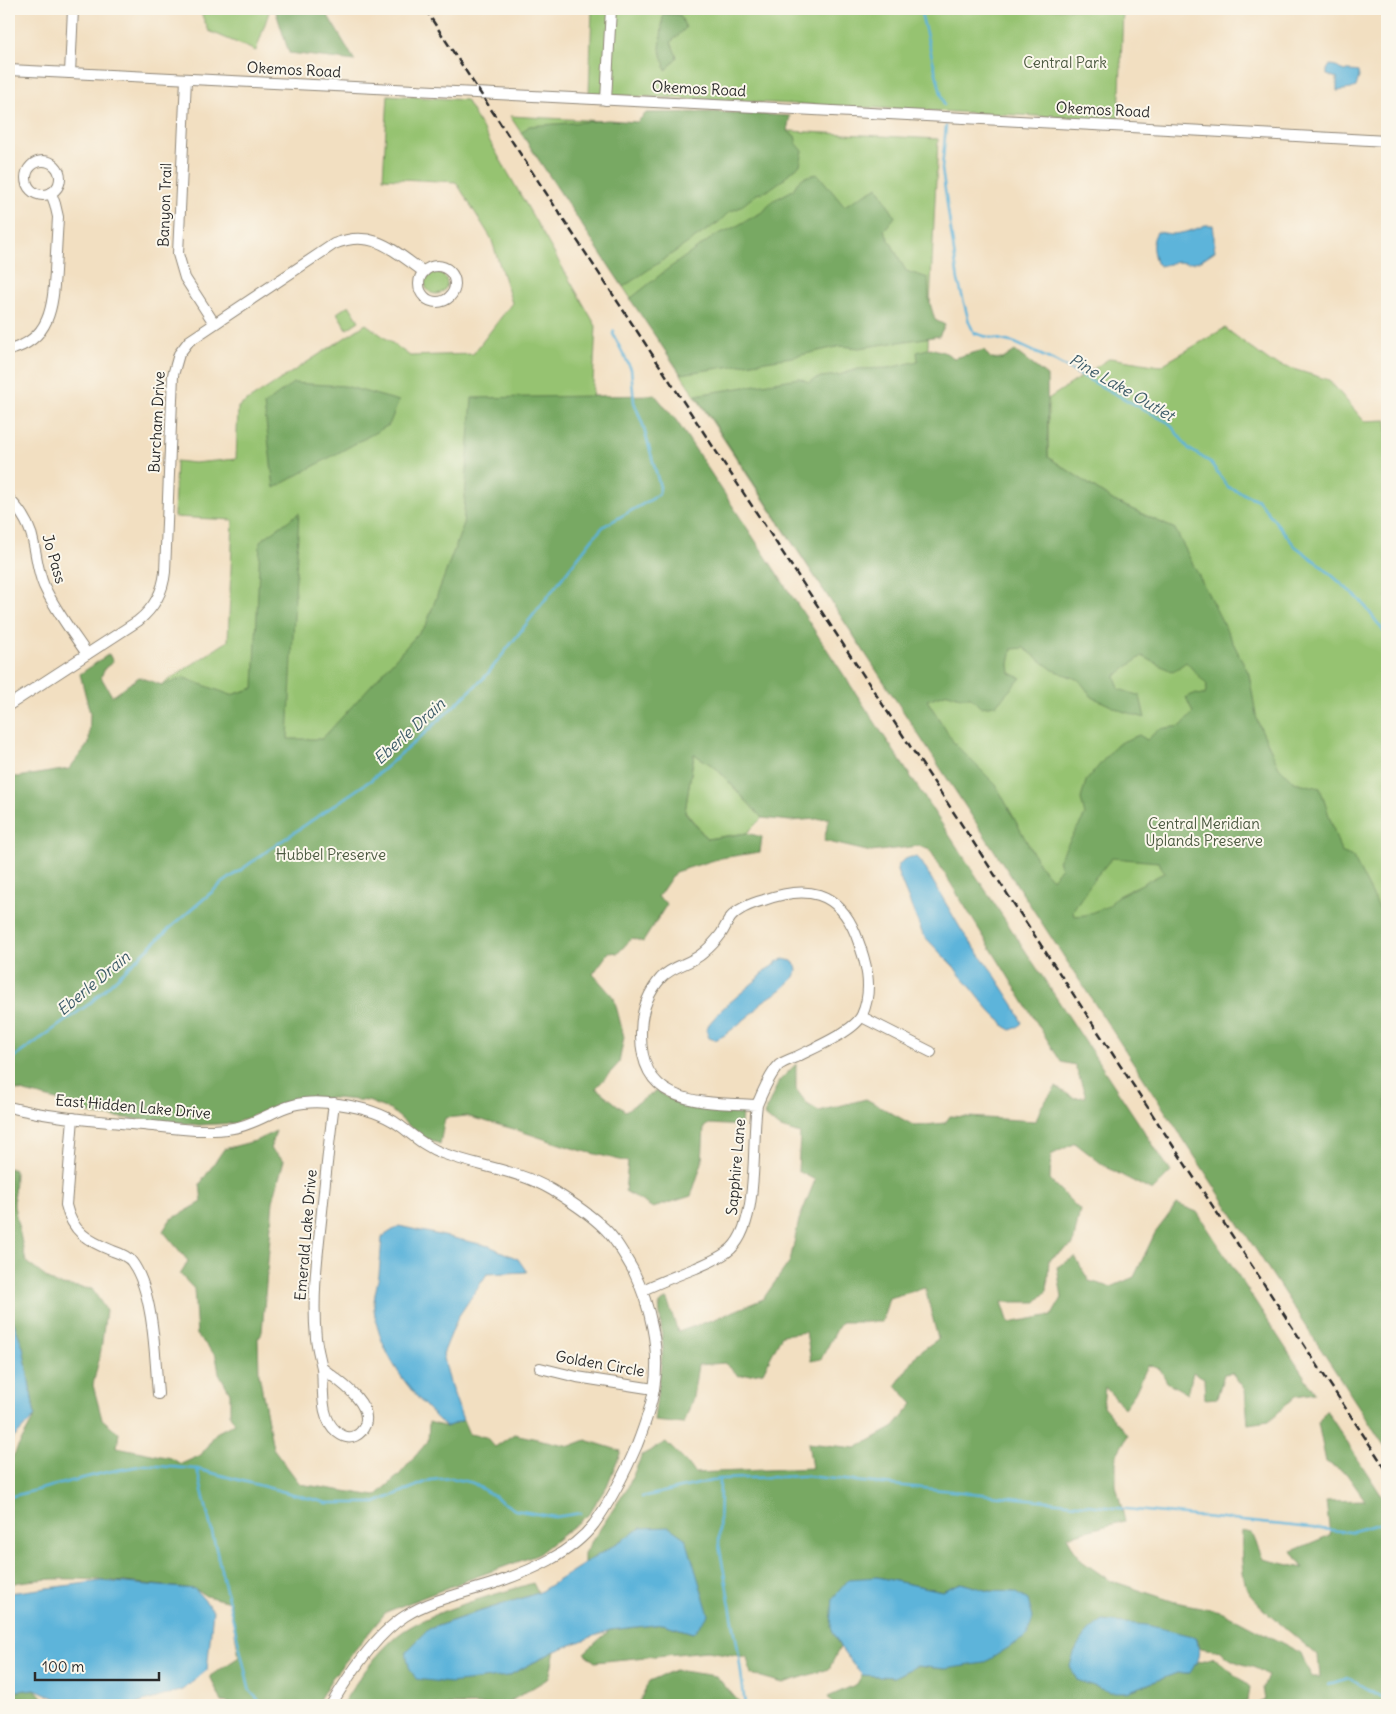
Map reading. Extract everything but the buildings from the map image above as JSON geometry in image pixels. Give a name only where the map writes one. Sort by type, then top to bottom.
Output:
[{"type":"street","points":[[70,73],[73,9]]},
{"type":"street","points":[[606,100],[611,9]]},
{"type":"street","name":"Okemos Road","points":[[9,70],[709,104],[1387,140]]},
{"type":"street","name":"Banyon Trail","points":[[186,79],[178,254],[185,278],[214,323]]},
{"type":"street","points":[[9,350],[24,344],[36,336],[46,324],[52,309],[58,217],[56,204],[51,193]]},
{"type":"street","name":"Burcham Drive","points":[[9,705],[144,616],[154,605],[160,593],[165,572],[174,368],[183,347],[195,335],[334,244],[349,239],[365,238],[380,242],[424,272]]},
{"type":"street","name":"Jo Pass","points":[[9,499],[28,526],[37,566],[45,587],[87,654]]},
{"type":"street","name":"Sapphire Lane","points":[[643,1290],[716,1260],[737,1243],[748,1216],[757,1105],[767,1084],[779,1065],[843,1033],[862,1017],[868,991],[868,976],[856,935],[848,916],[835,902],[819,895],[799,891],[788,892],[761,901],[738,912],[731,917],[710,948],[694,959],[677,966],[663,975],[646,1002],[641,1022],[641,1043],[645,1062],[654,1080],[670,1093],[684,1099],[697,1102],[757,1105]]},
{"type":"street","points":[[862,1017],[931,1052]]},
{"type":"street","name":"East Hidden Lake Drive","points":[[9,1107],[73,1118],[204,1130],[238,1128],[292,1105],[308,1102],[334,1103],[368,1109],[393,1121],[431,1148],[445,1154],[508,1170],[550,1189],[587,1213],[607,1230],[624,1255],[643,1290],[655,1346],[654,1389],[643,1429],[625,1475],[591,1529],[574,1545],[549,1560],[498,1582],[424,1606],[392,1625],[353,1671],[331,1705]]},
{"type":"street","name":"Emerald Lake Drive","points":[[322,1368],[353,1393],[362,1405],[366,1419],[361,1432],[355,1436],[341,1435],[328,1420],[324,1408],[322,1368],[316,1338],[315,1293],[317,1257],[334,1103]]},
{"type":"street","points":[[73,1118],[66,1195],[68,1217],[84,1237],[99,1246],[121,1254],[131,1261],[139,1276],[146,1297],[154,1343],[158,1394]]},
{"type":"street","name":"Golden Circle","points":[[540,1368],[578,1377],[654,1389]]},
{"type":"green space","points":[[199,9],[270,9],[256,51],[209,31]]},
{"type":"green space","points":[[275,9],[324,9],[355,61],[289,53]]},
{"type":"green space","name":"Central Park","points":[[592,9],[1123,9],[1119,120],[589,94]]},
{"type":"green space","points":[[663,14],[680,15],[686,28],[671,42],[677,57],[666,71],[660,49]]},
{"type":"green space","points":[[388,95],[466,100],[596,326],[571,805],[92,730],[228,641],[233,520],[174,517],[176,461],[194,463],[236,459],[238,407],[366,324],[410,356],[473,354],[512,303],[491,238],[456,182],[383,178]]},
{"type":"green space","points":[[718,112],[790,116],[787,131],[795,136],[797,144],[803,151],[800,165],[767,191],[757,194],[739,208],[729,212],[719,222],[623,287],[521,133],[529,126],[608,120],[637,122],[646,113]]},
{"type":"green space","name":"Central Meridian Uplands Preserve","points":[[510,116],[938,139],[914,633],[1175,529],[1114,501],[1048,457],[1048,399],[1110,358],[1160,366],[1225,328],[1270,362],[1329,380],[1364,421],[1387,420],[1387,1442]]},
{"type":"green space","points":[[818,174],[844,206],[878,187],[895,217],[884,230],[906,271],[928,278],[929,300],[935,320],[945,325],[939,336],[859,348],[841,346],[792,357],[681,374],[630,299],[665,271],[716,235],[764,211],[772,201],[793,190],[804,177]]},
{"type":"green space","points":[[436,272],[444,275],[447,283],[444,291],[436,294],[428,291],[425,283],[428,275]]},
{"type":"green space","points":[[349,305],[359,321],[347,329],[337,313]]},
{"type":"green space","name":"Central Meridian Uplands Preserve","points":[[931,348],[954,358],[984,350],[991,359],[1003,359],[1015,351],[1047,376],[1048,457],[1114,501],[1175,529],[1249,674],[1257,720],[1279,767],[1294,782],[1320,788],[1341,852],[1353,857],[1387,920],[1387,1450],[696,395],[799,378],[809,382],[821,377],[839,375],[858,369],[889,368],[918,361],[917,352]],"holes":[[[1024,648],[1053,670],[1079,680],[1092,697],[1122,711],[1145,718],[1140,696],[1119,689],[1115,676],[1142,656],[1173,672],[1186,662],[1207,685],[1205,695],[1194,694],[1186,697],[1193,713],[1181,726],[1159,729],[1147,740],[1139,735],[1117,744],[1086,781],[1081,799],[1085,815],[1058,861],[1061,867],[1052,879],[1040,866],[996,785],[954,743],[927,700],[948,693],[960,697],[971,697],[980,707],[996,705],[1021,678],[1010,673],[1009,664],[1012,649]],[[1112,858],[1159,862],[1164,873],[1116,897],[1109,906],[1085,915],[1074,916],[1073,910],[1094,879]]]},
{"type":"green space","points":[[293,383],[345,386],[399,401],[389,425],[274,488],[264,405]]},
{"type":"green space","name":"Hubbel Preserve","points":[[655,395],[676,420],[1171,1172],[1152,1191],[1106,1167],[1075,1143],[1051,1155],[1050,1180],[1080,1210],[1073,1245],[1049,1259],[1047,1291],[1036,1302],[1002,1302],[1009,1323],[1052,1315],[1062,1298],[1057,1267],[1075,1257],[1089,1281],[1111,1287],[1134,1277],[1155,1233],[1177,1204],[1197,1212],[1315,1393],[1296,1396],[1269,1421],[1248,1424],[1245,1390],[1232,1373],[1224,1374],[1217,1398],[1205,1399],[1204,1378],[1193,1372],[1188,1394],[1167,1382],[1160,1369],[1148,1365],[1135,1393],[1124,1408],[1105,1387],[1103,1406],[1128,1435],[1116,1456],[1116,1485],[1125,1521],[1067,1536],[1079,1559],[1109,1580],[1175,1602],[1221,1611],[1301,1653],[1311,1677],[1320,1677],[1318,1656],[1268,1613],[1247,1590],[1243,1568],[1242,1531],[1252,1533],[1263,1559],[1303,1568],[1292,1551],[1330,1535],[1326,1501],[1365,1500],[1346,1473],[1326,1462],[1318,1423],[1326,1410],[1387,1504],[1387,1705],[1254,1705],[1265,1700],[1263,1688],[1268,1676],[1262,1671],[1232,1660],[1221,1651],[1200,1648],[1196,1637],[1077,1680],[1127,1692],[1177,1673],[1189,1673],[1197,1662],[1214,1657],[1250,1687],[1248,1701],[1235,1705],[834,1705],[828,1697],[857,1684],[862,1675],[894,1677],[916,1666],[945,1669],[1014,1592],[988,1591],[961,1583],[942,1591],[877,1577],[831,1627],[840,1647],[829,1669],[783,1683],[751,1674],[747,1657],[707,1651],[595,1662],[584,1653],[610,1630],[663,1624],[693,1633],[641,1528],[584,1564],[584,1553],[628,1487],[642,1455],[666,1442],[687,1463],[694,1473],[812,1468],[808,1443],[856,1448],[894,1427],[913,1404],[896,1385],[918,1353],[938,1339],[925,1288],[889,1298],[882,1322],[841,1322],[821,1359],[811,1361],[806,1332],[782,1335],[763,1372],[739,1376],[725,1363],[698,1365],[693,1397],[684,1424],[654,1421],[663,1348],[659,1304],[667,1299],[678,1332],[763,1299],[790,1261],[799,1220],[815,1180],[798,1171],[800,1134],[778,1127],[764,1115],[779,1081],[796,1064],[796,1089],[807,1104],[819,1111],[866,1099],[915,1126],[945,1123],[950,1116],[1036,1121],[1041,1107],[1056,1087],[1074,1098],[1086,1097],[1075,1065],[1061,1062],[930,850],[919,846],[871,852],[824,841],[829,818],[790,821],[762,818],[716,768],[694,754],[685,812],[707,839],[747,833],[762,837],[760,852],[721,858],[675,872],[658,897],[667,904],[643,942],[632,938],[618,953],[609,952],[593,974],[614,998],[624,1037],[619,1063],[596,1088],[625,1111],[656,1091],[683,1106],[742,1112],[741,1126],[709,1124],[704,1127],[702,1163],[691,1196],[653,1208],[625,1191],[628,1162],[575,1149],[466,1116],[445,1118],[440,1144],[422,1137],[392,1111],[368,1101],[306,1098],[283,1103],[235,1123],[199,1125],[93,1115],[60,1101],[9,1088],[9,776],[18,777],[69,769],[89,743],[90,713],[80,674],[109,654],[113,662],[105,668],[101,677],[112,696],[139,677],[162,685],[184,678],[231,695],[254,688],[260,541],[299,513],[288,739],[322,739],[426,625],[463,526],[472,398]]},
{"type":"green space","points":[[694,753],[716,768],[762,818],[747,833],[707,839],[685,811]]},
{"type":"green space","points":[[276,1131],[270,1149],[284,1160],[273,1201],[262,1332],[258,1338],[259,1374],[273,1448],[300,1484],[376,1496],[400,1474],[428,1441],[429,1422],[446,1427],[463,1420],[469,1434],[486,1437],[495,1447],[514,1434],[570,1446],[586,1440],[621,1451],[607,1486],[588,1515],[537,1555],[386,1612],[332,1678],[316,1705],[244,1705],[222,1702],[210,1676],[239,1657],[230,1602],[206,1596],[195,1589],[101,1580],[54,1579],[9,1584],[9,1459],[12,1458],[35,1416],[23,1347],[9,1309],[9,1168],[15,1170],[14,1206],[26,1262],[55,1284],[92,1289],[106,1310],[101,1350],[93,1385],[102,1419],[119,1433],[117,1447],[171,1458],[181,1464],[201,1455],[216,1433],[235,1423],[230,1415],[230,1393],[219,1373],[216,1356],[197,1335],[194,1289],[180,1274],[188,1261],[163,1231],[170,1220],[202,1202],[200,1184],[224,1149],[255,1141]]},
{"type":"green space","points":[[533,1583],[538,1593],[429,1629],[508,1676],[555,1651],[549,1678],[509,1702],[509,1705],[342,1705],[360,1677],[374,1660],[389,1643],[410,1627],[443,1611]]},
{"type":"green space","points":[[675,1670],[716,1676],[741,1704],[638,1705],[649,1681]]},
{"type":"green space","points":[[35,1689],[49,1705],[9,1705],[9,1692]]},
{"type":"water","points":[[1330,65],[1343,70],[1358,72],[1359,77],[1356,87],[1337,91],[1337,78],[1327,75]]},
{"type":"water","points":[[1205,225],[1213,225],[1215,251],[1200,261],[1177,262],[1160,266],[1156,263],[1153,244],[1157,232],[1177,234]]},
{"type":"water","points":[[911,857],[917,857],[921,861],[962,931],[992,971],[1014,1005],[1022,1023],[1018,1027],[1011,1030],[1004,1026],[955,968],[923,935],[897,871],[901,862]]},
{"type":"water","points":[[783,959],[792,961],[796,965],[795,977],[781,990],[762,1002],[755,1011],[725,1035],[715,1040],[709,1038],[706,1030],[721,1010],[761,976],[764,971]]},
{"type":"water","points":[[399,1226],[489,1246],[518,1259],[527,1272],[487,1274],[458,1317],[443,1354],[450,1383],[463,1420],[446,1427],[410,1389],[391,1359],[377,1326],[374,1305],[382,1237]]},
{"type":"water","points":[[9,1309],[23,1347],[35,1416],[9,1443]]},
{"type":"water","points":[[669,1527],[686,1539],[709,1615],[693,1633],[663,1624],[610,1630],[555,1651],[508,1676],[450,1683],[416,1679],[409,1667],[406,1652],[429,1629],[538,1593],[641,1528]]},
{"type":"water","points":[[877,1577],[942,1591],[961,1583],[988,1591],[1014,1592],[1028,1600],[1033,1618],[1027,1636],[984,1663],[945,1669],[916,1666],[894,1677],[862,1675],[840,1647],[831,1627],[833,1598],[849,1579]]},
{"type":"water","points":[[102,1581],[195,1589],[213,1610],[207,1670],[183,1690],[133,1705],[71,1705],[35,1689],[9,1692],[9,1593]]},
{"type":"water","points":[[1102,1621],[1147,1625],[1196,1637],[1199,1652],[1195,1664],[1190,1673],[1177,1673],[1127,1692],[1110,1692],[1077,1680],[1070,1666],[1075,1652],[1085,1635]]},
{"type":"waterway","name":"Pine Lake Outlet","points":[[920,9],[944,105]]},
{"type":"waterway","name":"Pine Lake Outlet","points":[[946,126],[942,169],[958,280],[969,322],[974,333],[1015,343],[1054,361],[1169,423],[1189,449],[1210,462],[1228,487],[1258,500],[1295,546],[1319,564],[1362,602],[1387,636]]},
{"type":"waterway","name":"Eberle Drain","points":[[9,1061],[89,1004],[170,928],[220,885],[371,780],[426,732],[486,676],[604,526],[652,499],[659,493],[660,487],[643,425],[634,402],[631,369],[613,334],[614,331]]},
{"type":"waterway","points":[[9,1497],[107,1472],[145,1465],[197,1469],[327,1503],[375,1503],[431,1480],[451,1478],[473,1483],[515,1510],[555,1517],[581,1513]]},
{"type":"waterway","points":[[197,1469],[250,1691],[263,1705]]},
{"type":"waterway","points":[[642,1497],[720,1479],[806,1476],[1350,1532],[1382,1523]]},
{"type":"waterway","points":[[720,1479],[719,1545],[738,1649],[745,1705]]},
{"type":"waterway","points":[[1329,1684],[1349,1678],[1387,1700]]},
{"type":"railway","points":[[425,9],[1387,1471]]}]
